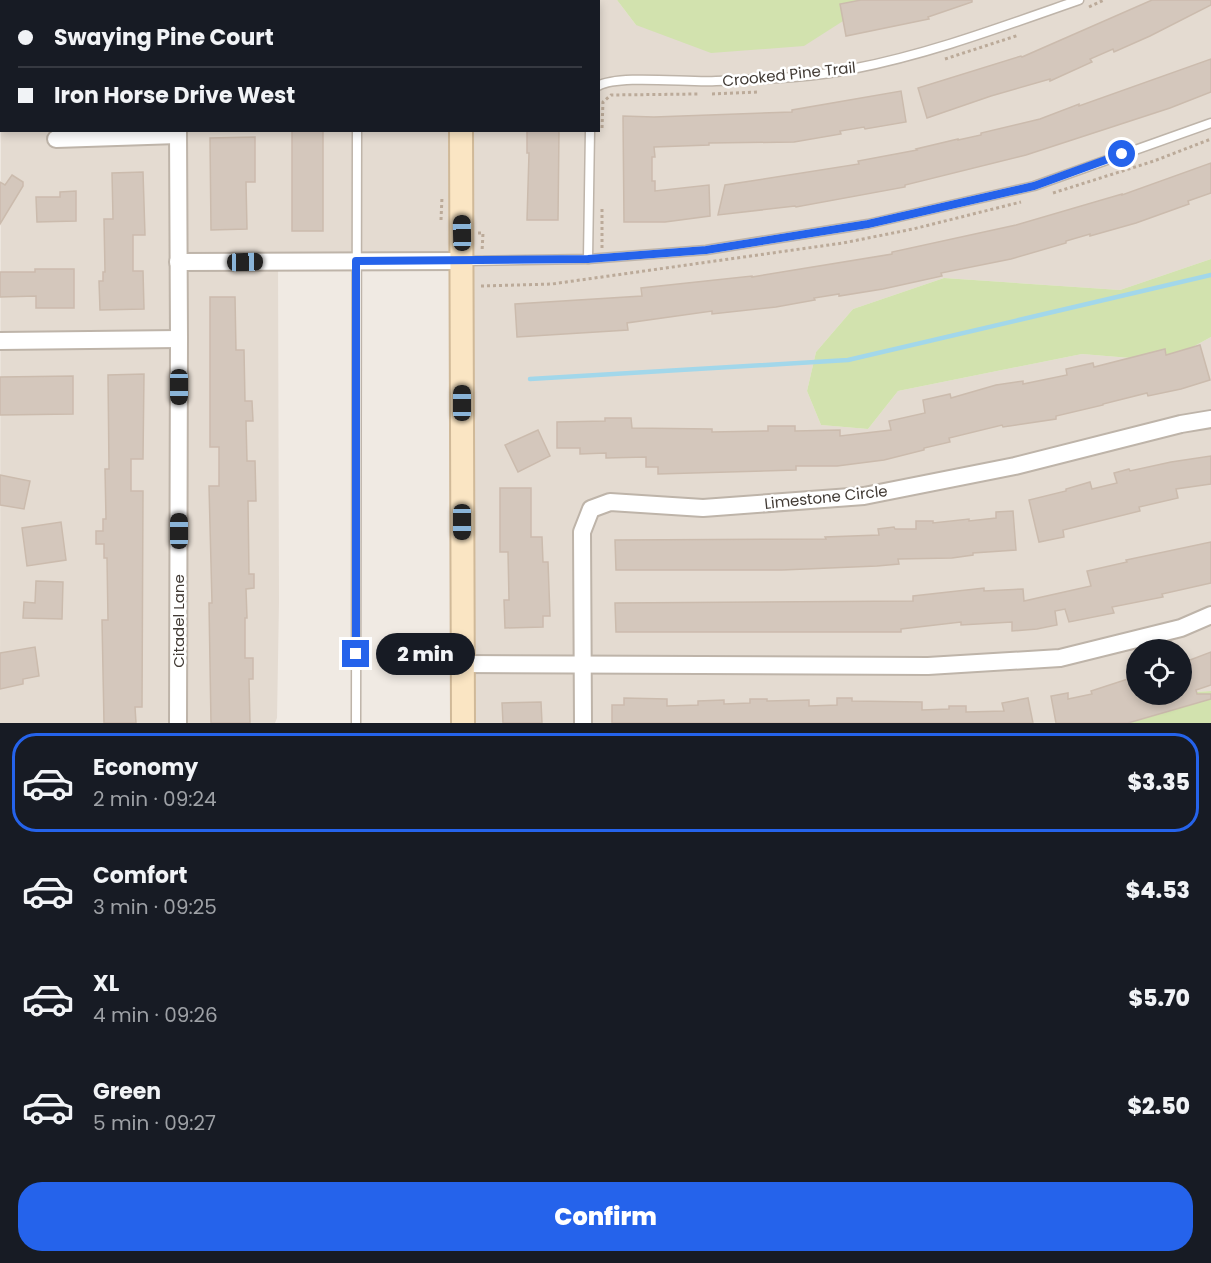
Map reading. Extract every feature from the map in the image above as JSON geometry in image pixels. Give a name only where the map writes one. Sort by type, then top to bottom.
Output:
[{"type":"street","points":[[461,132],[463,723]]},
{"type":"street","points":[[56,139],[178,133]]},
{"type":"street","name":"Citadel Lane","points":[[178,133],[178,723]]},
{"type":"street","points":[[178,262],[462,261]]},
{"type":"street","points":[[0,341],[179,339]]},
{"type":"street","name":"Limestone Circle","points":[[583,723],[582,532],[591,509],[610,502],[703,508],[864,496],[1015,466],[1170,426],[1211,419]]},
{"type":"street","points":[[462,664],[928,666],[1060,658],[1180,628],[1211,615]]},
{"type":"lane","name":"Crooked Pine Trail","points":[[600,85],[604,82],[636,80],[713,82],[851,70],[949,46],[1079,0]]},
{"type":"lane","points":[[462,261],[588,259],[706,250],[879,221],[1034,186],[1211,123]]},
{"type":"lane","points":[[356,723],[357,132]]},
{"type":"lane","points":[[588,259],[590,132]]},
{"type":"path","points":[[1083,9],[1104,0]]},
{"type":"path","points":[[943,59],[1018,35]]},
{"type":"path","points":[[602,131],[603,102],[611,95],[763,92]]},
{"type":"path","points":[[602,200],[602,276]]},
{"type":"shaded area","points":[[600,0],[617,0],[636,25],[873,0],[1211,0],[1211,259],[1120,290],[944,278],[853,309],[816,352],[807,391],[821,425],[868,429],[898,391],[1082,354],[1167,361],[1211,337],[1211,691],[1192,692],[1192,639],[1126,639],[1127,705],[1111,723],[472,723],[469,132],[600,132]]},
{"type":"shaded area","points":[[1,132],[452,132],[454,263],[278,258],[279,602],[277,718],[275,723],[0,723]]},
{"type":"green space","points":[[617,0],[873,0],[804,46],[711,53],[636,25]]},
{"type":"green space","points":[[1211,259],[1211,337],[1167,361],[1082,354],[898,391],[868,429],[821,425],[807,391],[816,352],[853,309],[944,278],[1120,290]]},
{"type":"green space","points":[[1211,691],[1211,723],[1111,723],[1155,705],[1192,705],[1192,692]]},
{"type":"building","points":[[861,0],[972,0],[972,2],[928,17],[929,19],[846,36],[840,4]]},
{"type":"building","points":[[1152,0],[1211,0],[1211,5],[1150,36],[1114,52],[1113,49],[1090,59],[1092,62],[1050,81],[1050,79],[991,96],[927,118],[918,88],[1022,57]]},
{"type":"building","points":[[1211,59],[1211,92],[1170,108],[1026,155],[905,185],[905,187],[796,207],[718,215],[725,185],[859,164],[858,161],[981,135],[981,133],[1040,119]]},
{"type":"building","points":[[901,91],[906,122],[840,131],[841,134],[794,142],[709,143],[709,145],[654,147],[652,181],[655,181],[655,191],[709,185],[710,216],[665,222],[624,222],[623,116],[792,112],[792,110]]},
{"type":"building","points":[[292,132],[323,132],[323,231],[292,231]]},
{"type":"building","points":[[527,132],[559,132],[558,220],[527,220],[529,153],[527,153]]},
{"type":"building","points":[[255,137],[255,182],[246,182],[247,229],[211,230],[210,138]]},
{"type":"building","points":[[1211,163],[1211,193],[1188,201],[1189,204],[1136,223],[1090,236],[1090,234],[1011,259],[941,273],[942,276],[883,289],[814,298],[815,300],[776,307],[712,314],[712,311],[627,323],[628,330],[517,337],[515,304],[642,296],[641,288],[752,277],[892,254],[892,252],[1016,225],[1122,195]]},
{"type":"building","points":[[143,172],[145,235],[133,235],[133,271],[143,271],[144,309],[100,310],[99,281],[103,281],[103,272],[105,272],[104,219],[113,219],[112,173]]},
{"type":"building","points":[[12,175],[23,182],[23,186],[0,224],[0,182],[5,185]]},
{"type":"building","points":[[76,191],[76,221],[37,222],[36,197],[60,197],[60,192]]},
{"type":"building","points":[[35,269],[74,269],[74,308],[36,308],[36,296],[0,297],[0,272],[35,272]]},
{"type":"building","points":[[210,297],[235,297],[236,350],[244,350],[245,401],[252,401],[253,421],[246,421],[247,461],[255,461],[256,501],[248,501],[249,574],[254,574],[254,588],[246,589],[247,618],[245,618],[245,658],[253,658],[253,679],[249,679],[250,723],[211,723],[209,603],[212,603],[209,486],[219,486],[219,447],[210,447]]},
{"type":"building","points":[[1200,345],[1210,380],[1181,389],[1148,396],[1147,393],[1103,404],[1056,416],[1056,419],[1003,427],[1002,425],[949,438],[950,442],[884,460],[837,466],[796,466],[796,470],[658,474],[658,467],[646,467],[646,457],[606,458],[606,453],[580,454],[580,448],[557,448],[557,422],[605,421],[605,418],[631,418],[632,428],[712,429],[712,432],[768,431],[768,426],[795,426],[795,431],[840,430],[840,436],[891,430],[889,421],[925,413],[923,400],[950,394],[951,398],[996,385],[1023,381],[1023,384],[1067,375],[1066,369],[1093,363],[1094,367],[1165,349],[1166,355]]},
{"type":"building","points":[[144,374],[143,459],[131,459],[131,491],[143,491],[142,707],[135,707],[136,723],[104,723],[102,620],[108,620],[107,558],[104,558],[104,544],[96,544],[96,531],[103,531],[103,519],[106,519],[105,469],[109,469],[108,375]]},
{"type":"building","points":[[73,376],[73,414],[0,415],[0,377]]},
{"type":"building","points":[[538,430],[550,456],[518,472],[505,445]]},
{"type":"building","points":[[1211,456],[1211,484],[1176,489],[1178,498],[1139,507],[1140,511],[1063,530],[1064,537],[1039,542],[1029,500],[1066,491],[1066,489],[1090,482],[1092,489],[1117,483],[1114,473],[1129,469],[1130,471]]},
{"type":"building","points":[[0,475],[30,481],[24,509],[0,505]]},
{"type":"building","points":[[500,488],[531,488],[531,537],[542,537],[543,562],[548,562],[550,616],[543,616],[543,627],[505,628],[504,600],[509,600],[508,552],[500,552]]},
{"type":"building","points":[[1013,511],[1016,550],[973,553],[973,555],[952,558],[898,559],[899,564],[877,566],[782,570],[616,570],[615,540],[826,539],[825,537],[879,535],[878,529],[894,527],[895,529],[916,529],[916,521],[933,521],[933,523],[969,519],[969,521],[996,518],[996,512]]},
{"type":"building","points":[[61,522],[66,560],[27,566],[22,528]]},
{"type":"building","points":[[1211,542],[1211,583],[1162,594],[1163,597],[1112,607],[1114,613],[1069,622],[1065,609],[1055,611],[1057,625],[1037,629],[1012,631],[1012,622],[961,625],[961,622],[901,629],[901,632],[616,632],[615,603],[913,601],[913,596],[984,588],[984,591],[1023,589],[1024,601],[1091,586],[1087,571],[1127,562],[1126,560]]},
{"type":"building","points":[[36,581],[63,582],[62,619],[23,618],[24,602],[35,603]]},
{"type":"building","points":[[35,647],[39,676],[23,679],[23,684],[0,689],[0,653]]},
{"type":"building","points":[[1211,652],[1211,685],[1196,690],[1197,694],[1211,694],[1211,699],[1192,704],[1192,659]]},
{"type":"building","points":[[1126,680],[1126,705],[1190,705],[1128,723],[1056,723],[1051,696],[1068,693],[1068,699],[1092,694],[1091,691]]},
{"type":"building","points":[[624,698],[667,699],[667,706],[698,705],[698,701],[724,700],[724,704],[750,703],[750,699],[767,699],[767,701],[809,700],[809,706],[837,705],[837,698],[852,698],[852,701],[922,702],[922,710],[966,706],[966,712],[1004,711],[1002,703],[1028,698],[1033,723],[612,723],[612,705],[624,705]]},
{"type":"building","points":[[541,702],[542,723],[503,723],[502,703]]},
{"type":"waterway","points":[[530,379],[848,360],[1211,275]]},
{"type":"route","points":[[356,654],[356,261],[588,259],[706,250],[868,224],[1034,186],[1122,154]]}]
